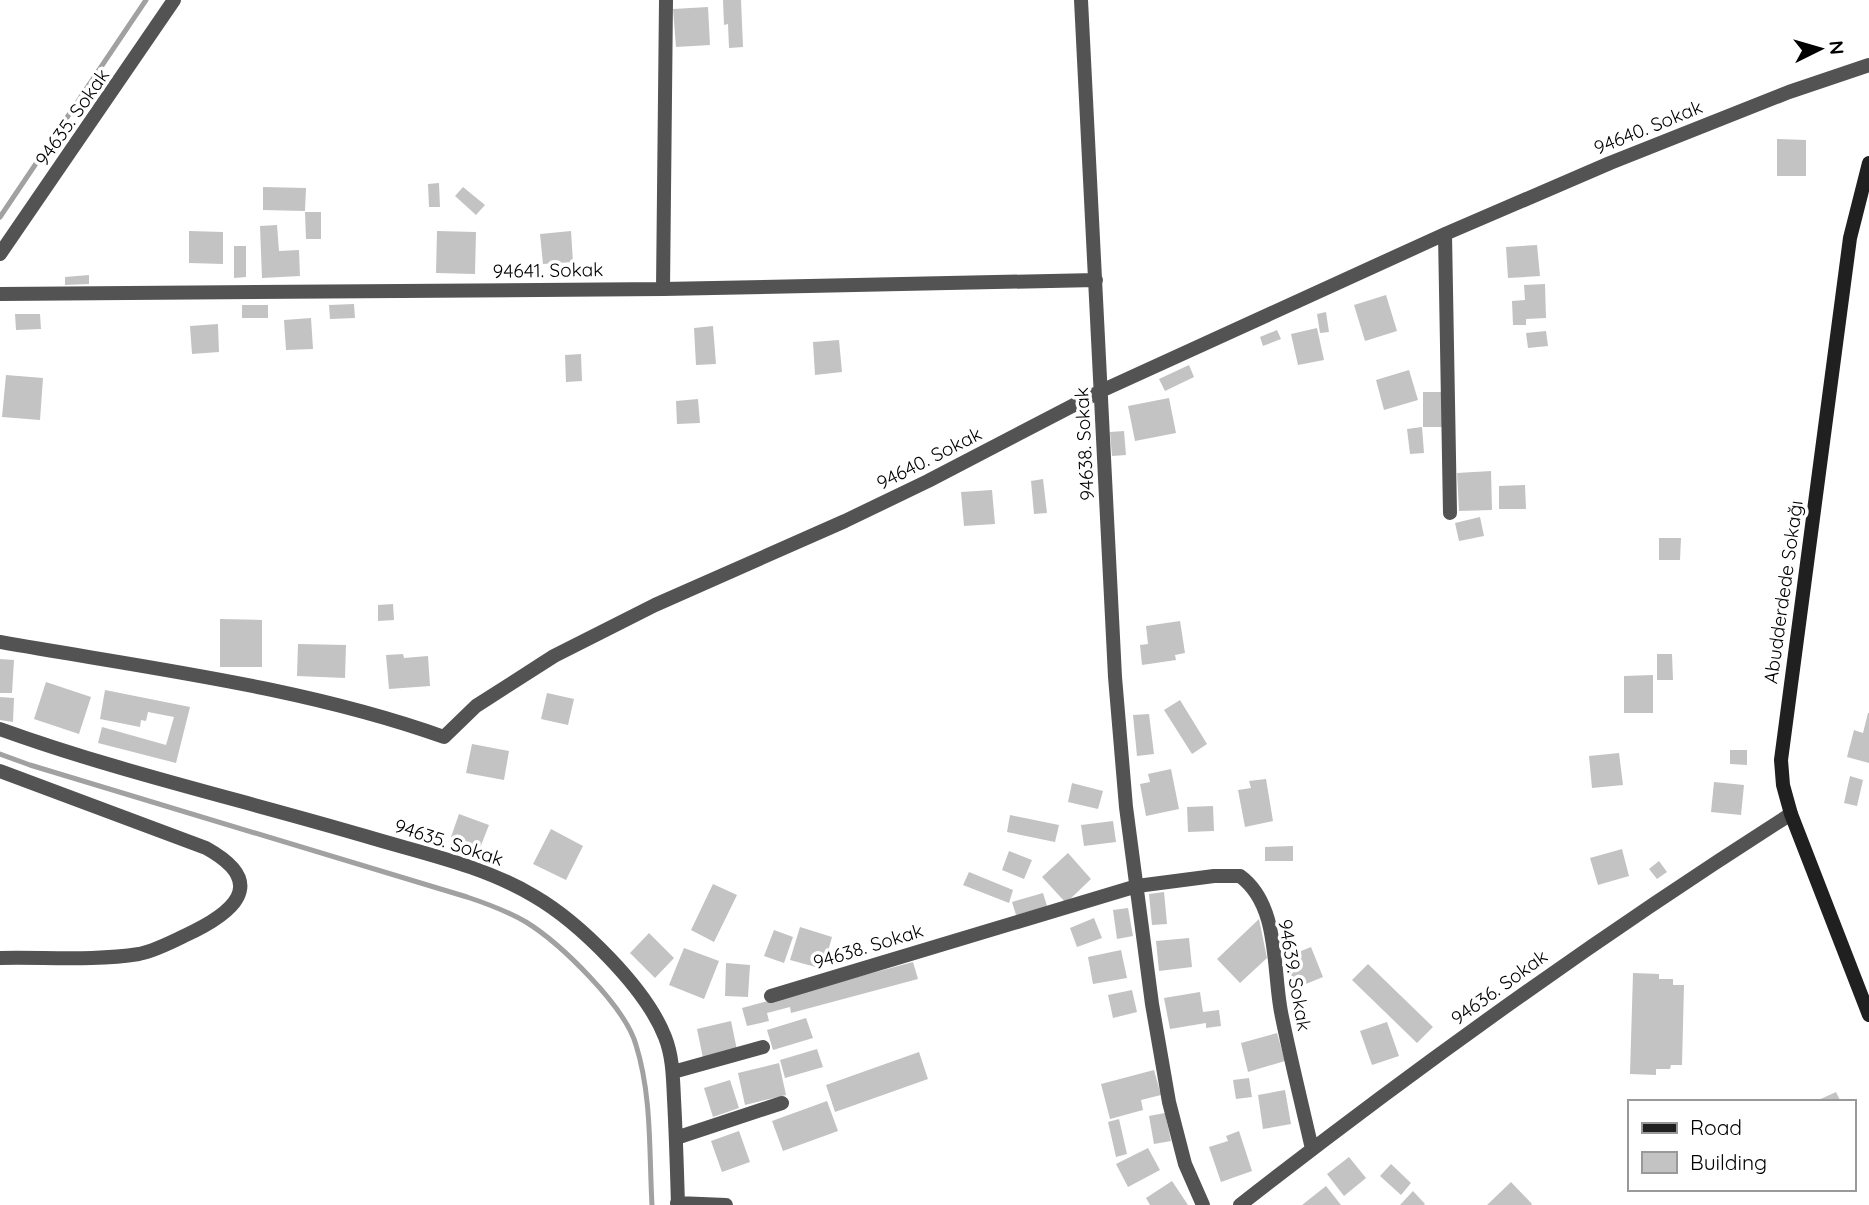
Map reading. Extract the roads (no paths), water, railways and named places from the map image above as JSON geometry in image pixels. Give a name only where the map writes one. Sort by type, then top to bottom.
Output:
[{"type":"street","name":"94635. Sokak","points":[[0,254],[174,0]]},
{"type":"street","points":[[663,289],[666,0]]},
{"type":"street","name":"94638. Sokak","points":[[1080,0],[1115,677],[1126,807],[1152,1004],[1169,1102],[1185,1164],[1203,1205]]},
{"type":"street","name":"94640. Sokak","points":[[0,642],[294,695],[444,737],[476,706],[555,656],[654,605],[845,522],[1101,391],[1445,234],[1609,163],[1789,92],[1869,65]]},
{"type":"street","name":"Abudderdede Sokağı","points":[[1869,163],[1850,238],[1781,761],[1783,785],[1791,814],[1869,1015]]},
{"type":"street","points":[[1445,234],[1450,513]]},
{"type":"street","name":"94641. Sokak","points":[[0,294],[663,289],[1096,281]]},
{"type":"street","name":"94635. Sokak","points":[[0,729],[137,773],[294,815],[462,865],[506,881],[536,896],[597,947],[643,996],[665,1038],[673,1072],[678,1204]]},
{"type":"street","points":[[0,771],[206,848],[234,867],[240,881],[240,893],[223,915],[203,928],[143,953],[116,957],[0,957]]},
{"type":"street","name":"94636. Sokak","points":[[1240,1205],[1548,975],[1689,879],[1791,814]]},
{"type":"street","name":"94639. Sokak","points":[[1137,886],[1232,875],[1240,876],[1253,890],[1263,908],[1273,938],[1281,1014],[1312,1149]]},
{"type":"street","name":"94638. Sokak","points":[[771,996],[1137,886]]},
{"type":"street","points":[[673,1072],[763,1047]]},
{"type":"street","points":[[676,1139],[782,1103]]},
{"type":"street","points":[[678,1204],[726,1205]]},
{"type":"waterway","points":[[0,217],[146,0]]},
{"type":"waterway","points":[[0,754],[467,897],[526,922],[556,945],[590,977],[630,1029],[645,1084],[652,1205]]}]
